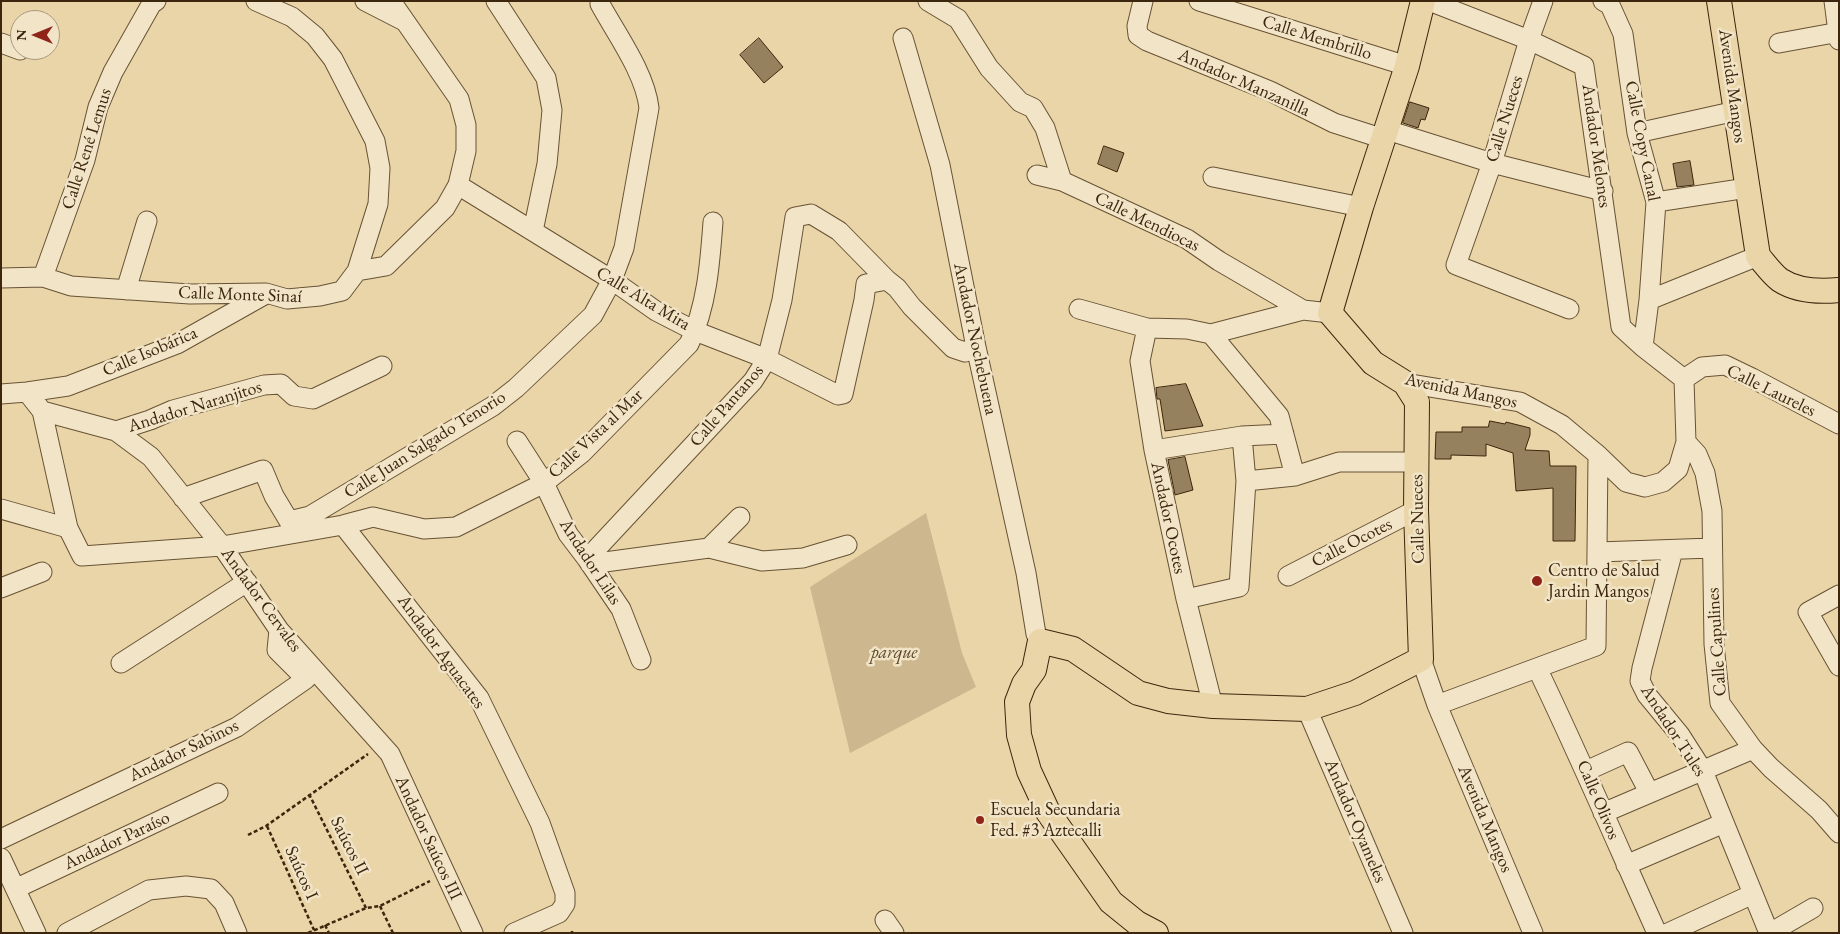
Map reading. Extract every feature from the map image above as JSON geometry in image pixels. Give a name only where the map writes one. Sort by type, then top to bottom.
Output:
[{"type":"main road","points":[[1330,313],[1361,207],[1407,66],[1423,1]]},
{"type":"main road","name":"Avenida Mangos","points":[[1719,1],[1758,256]]},
{"type":"main road","points":[[1758,256],[1780,279],[1802,289],[1839,290]]},
{"type":"main road","name":"Avenida Mangos","points":[[1330,313],[1373,363],[1405,382]]},
{"type":"main road","name":"Calle Nueces","points":[[1405,382],[1417,402],[1416,510],[1421,659]]},
{"type":"main road","points":[[1156,933],[1137,923],[1111,902],[1048,812],[1029,771],[1019,735],[1017,702],[1024,684],[1034,670],[1040,641],[1073,649],[1138,693],[1168,701],[1213,706],[1307,709],[1355,693],[1421,659]]},
{"type":"street","name":"Calle Monte Sinaí","points":[[1,278],[43,276],[71,286],[190,294],[266,293],[286,299],[320,296],[342,290],[357,271],[378,204],[380,168],[375,141],[333,59],[315,36],[292,18],[256,1]]},
{"type":"street","points":[[365,1],[405,21]]},
{"type":"street","points":[[357,271],[386,266],[445,208],[458,185],[466,151],[466,125],[458,99],[391,1]]},
{"type":"street","points":[[496,1],[546,78],[552,110],[547,164],[533,231]]},
{"type":"street","points":[[928,1],[958,19],[989,68],[1020,102],[1033,108],[1045,128],[1062,181]]},
{"type":"street","name":"Andador Manzanilla","points":[[1143,1],[1137,26],[1138,35],[1147,41],[1270,91],[1334,124],[1386,134],[1603,191]]},
{"type":"street","name":"Calle Membrillo","points":[[1198,1],[1407,66]]},
{"type":"street","name":"Andador Melones","points":[[1428,1],[1528,40],[1584,66],[1621,327],[1684,379]]},
{"type":"street","name":"Calle Nueces","points":[[1542,1],[1528,40],[1492,163],[1456,265],[1569,309]]},
{"type":"street","name":"Calle Copy Canal","points":[[1604,1],[1610,5],[1623,34],[1637,133],[1656,202],[1649,300],[1643,347]]},
{"type":"street","points":[[1779,43],[1838,35],[1834,1]]},
{"type":"street","name":"Calle René Lemus","points":[[43,276],[86,160],[98,107],[113,72],[152,2]]},
{"type":"street","name":"Calle Juan Salgado Tenorio","points":[[291,527],[493,406],[516,388],[593,315],[612,280],[624,248],[649,108],[647,93],[640,76],[600,4]]},
{"type":"street","name":"Andador Nochebuena","points":[[903,38],[940,165],[976,348],[1026,573],[1036,634],[1040,641]]},
{"type":"street","points":[[1637,133],[1736,111]]},
{"type":"street","name":"Calle Mendiocas","points":[[1038,175],[1062,181],[1187,238],[1219,261],[1303,310]]},
{"type":"street","points":[[1213,177],[1361,207]]},
{"type":"street","name":"Calle Alta Mira","points":[[458,185],[612,280],[656,311],[695,331],[767,360],[838,395],[843,394],[866,284],[887,280]]},
{"type":"street","points":[[1656,202],[1747,188]]},
{"type":"street","name":"Calle Pantanos","points":[[588,561],[753,381],[767,360],[782,300],[795,217],[811,214],[839,231],[887,280]]},
{"type":"street","points":[[126,290],[147,221]]},
{"type":"street","name":"Calle Vista al Mar","points":[[343,525],[373,518],[424,530],[456,527],[544,483],[588,446],[689,344],[695,331],[709,275],[713,222]]},
{"type":"street","points":[[1649,300],[1758,256]]},
{"type":"street","points":[[887,280],[897,288],[912,307],[953,348],[965,352],[976,348]]},
{"type":"street","name":"Calle Isobárica","points":[[27,392],[68,386],[177,344],[266,293]]},
{"type":"street","points":[[1079,309],[1146,328],[1187,329],[1211,334],[1303,310],[1330,313]]},
{"type":"street","name":"Andador Ocotes","points":[[1146,328],[1140,361],[1154,450],[1186,599],[1213,706]]},
{"type":"street","points":[[1211,334],[1279,416],[1295,476]]},
{"type":"street","name":"Calle Laureles","points":[[1684,379],[1702,367],[1725,365],[1839,424]]},
{"type":"street","name":"Andador Naranjitos","points":[[116,431],[173,410],[264,386],[281,384],[294,396],[313,399],[382,366]]},
{"type":"street","points":[[1598,455],[1626,482],[1645,487],[1663,482],[1678,469],[1686,442],[1684,379]]},
{"type":"street","name":"Avenida Mangos","points":[[1405,382],[1520,402],[1562,425],[1598,455]]},
{"type":"street","points":[[1,394],[27,392],[42,411],[68,528],[82,556],[222,546],[291,527],[343,525]]},
{"type":"street","name":"Andador Cervales","points":[[42,411],[116,431],[151,457],[222,546],[279,630],[381,744]]},
{"type":"street","points":[[1154,450],[1242,436],[1284,434]]},
{"type":"street","points":[[1186,599],[1239,587],[1246,481],[1242,436]]},
{"type":"street","name":"Andador Lilas","points":[[517,441],[544,483],[568,534],[621,609],[641,660]]},
{"type":"street","name":"Calle Capulines","points":[[1686,442],[1697,454],[1705,473],[1712,511],[1714,644],[1720,703],[1753,749],[1771,768],[1819,810],[1839,833]]},
{"type":"street","points":[[1437,705],[1596,646],[1598,455]]},
{"type":"street","points":[[1246,481],[1295,476],[1339,462],[1417,462]]},
{"type":"street","points":[[183,498],[263,470],[274,496],[291,527]]},
{"type":"street","points":[[1,509],[68,528]]},
{"type":"street","name":"Calle Ocotes","points":[[1288,576],[1416,510]]},
{"type":"street","points":[[709,548],[740,517]]},
{"type":"street","name":"Andador Aguacates","points":[[343,525],[479,698],[540,823],[565,893],[565,904],[560,913],[514,933]]},
{"type":"street","points":[[588,561],[709,548],[762,561],[802,558],[847,545]]},
{"type":"street","points":[[1598,552],[1712,548]]},
{"type":"street","name":"Andador Tules","points":[[1673,550],[1640,681],[1647,695],[1680,735],[1703,771],[1770,933]]},
{"type":"street","points":[[1,588],[42,572]]},
{"type":"street","points":[[121,663],[246,582]]},
{"type":"street","points":[[1839,595],[1808,612],[1839,666]]},
{"type":"street","name":"Andador Sabinos","points":[[1,839],[237,727],[306,679],[277,650],[279,630]]},
{"type":"street","name":"Avenida Mangos","points":[[1421,659],[1437,705],[1533,933]]},
{"type":"street","name":"Calle Olivos","points":[[1538,668],[1586,771],[1657,933]]},
{"type":"street","name":"Andador Oyameles","points":[[1307,709],[1404,933]]},
{"type":"street","name":"Andador Saúcos III","points":[[381,744],[390,754],[472,933]]},
{"type":"street","points":[[1603,813],[1753,749]]},
{"type":"street","points":[[1586,771],[1628,752],[1649,792]]},
{"type":"street","name":"Andador Paraíso","points":[[17,888],[218,794]]},
{"type":"street","points":[[1626,865],[1724,823]]},
{"type":"street","points":[[1,858],[17,888],[36,933]]},
{"type":"street","points":[[67,933],[149,890],[186,886],[211,889],[224,903],[237,933]]},
{"type":"street","points":[[1668,933],[1753,894]]},
{"type":"street","points":[[1770,933],[1813,908]]},
{"type":"path","points":[[248,835],[266,826],[381,744]]},
{"type":"path","name":"Saúcos II","points":[[310,794],[366,908]]},
{"type":"path","name":"Saúcos I","points":[[266,826],[314,930]]},
{"type":"path","points":[[308,933],[366,908],[380,906],[444,874]]},
{"type":"path","points":[[380,906],[393,933]]},
{"type":"path","points":[[325,925],[329,933]]},
{"type":"green space","name":"parque","points":[[926,513],[962,653],[976,687],[850,753],[810,587]]},
{"type":"building","points":[[759,38],[783,67],[764,83],[740,55]]},
{"type":"building","points":[[1410,102],[1429,108],[1425,120],[1421,119],[1418,128],[1403,123]]},
{"type":"building","points":[[1104,146],[1124,153],[1117,172],[1098,164]]},
{"type":"building","points":[[1690,161],[1694,185],[1677,187],[1673,164]]},
{"type":"building","points":[[1186,384],[1203,426],[1165,431],[1160,399],[1157,399],[1156,388]]},
{"type":"building","points":[[1490,421],[1505,424],[1506,422],[1530,428],[1530,435],[1525,450],[1549,451],[1550,466],[1576,466],[1575,541],[1553,541],[1553,488],[1516,491],[1513,453],[1486,444],[1486,456],[1451,455],[1451,459],[1435,459],[1436,432],[1462,432],[1462,427],[1488,427]]},
{"type":"building","points":[[1185,457],[1193,490],[1175,495],[1168,460]]},
{"type":"place","name":"Centro de Salud Jardin Mangos","points":[[1537,581]]},
{"type":"place","name":"Escuela Secundaria Fed. #3 Aztecalli","points":[[980,820]]}]
